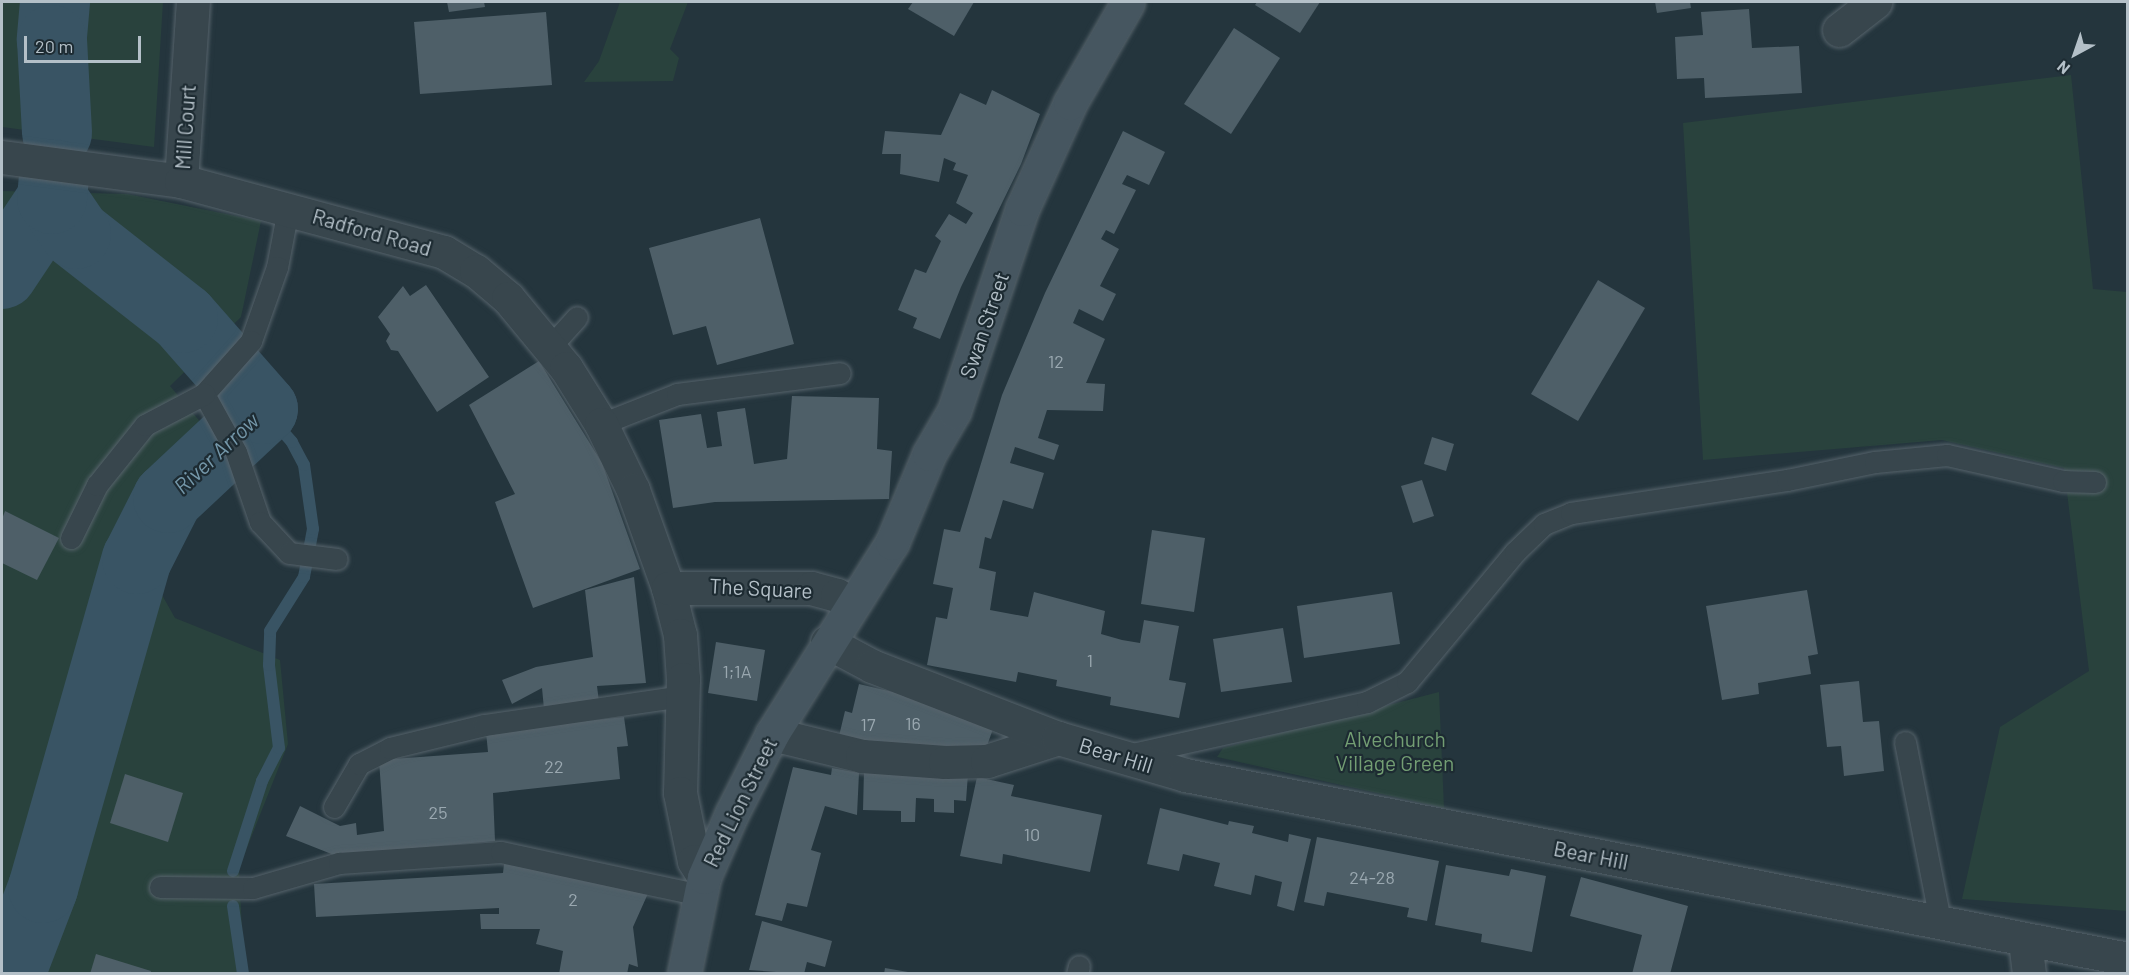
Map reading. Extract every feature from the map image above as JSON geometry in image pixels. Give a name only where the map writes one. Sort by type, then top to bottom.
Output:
[{"type":"main road","name":"Swan Street","points":[[828,642],[892,543],[929,454],[954,411],[1022,209],[1070,104],[1128,2]]},
{"type":"main road","name":"Red Lion Street","points":[[684,974],[702,886],[772,734],[828,642]]},
{"type":"street","name":"Mill Court","points":[[181,181],[193,2]]},
{"type":"street","points":[[1839,30],[1875,2]]},
{"type":"street","name":"Radford Road","points":[[2,156],[181,181],[444,252],[476,271],[508,298],[550,347],[601,424],[646,522],[668,588],[680,635],[683,696],[680,794],[694,861],[702,886]]},
{"type":"street","name":"The Square","points":[[668,588],[811,588],[837,595],[851,604]]},
{"type":"street","name":"Bear Hill","points":[[828,642],[872,666],[1058,738],[1119,757],[1251,789],[1941,925],[2127,959]]},
{"type":"street","name":"Bear Hill","points":[[772,734],[862,756],[945,762],[987,761],[1058,738]]},
{"type":"street","points":[[2025,941],[2029,974]]},
{"type":"lane","points":[[71,538],[97,485],[145,425],[210,387],[251,341],[277,267],[288,209]]},
{"type":"lane","points":[[550,347],[577,316]]},
{"type":"lane","points":[[601,424],[677,394],[840,373]]},
{"type":"lane","points":[[210,387],[221,427],[236,452],[260,522],[289,553],[337,559]]},
{"type":"lane","points":[[1119,757],[1367,702],[1407,682],[1515,552],[1544,524],[1571,513],[1787,480],[1875,462],[1947,455],[2063,481],[2095,482]]},
{"type":"lane","points":[[334,807],[359,764],[390,748],[484,725],[683,696]]},
{"type":"lane","points":[[1905,742],[1941,925]]},
{"type":"lane","points":[[160,887],[253,888],[339,863],[501,852],[702,886]]},
{"type":"green space","points":[[2,2],[163,2],[154,147],[2,127]]},
{"type":"green space","points":[[620,2],[688,2],[670,49],[679,58],[673,81],[584,82],[599,61]]},
{"type":"green space","points":[[2071,75],[2093,289],[2127,292],[2127,911],[1962,899],[2000,727],[2089,671],[2064,468],[1942,440],[1703,460],[1683,123]]},
{"type":"green space","points":[[2,191],[127,194],[261,221],[241,317],[170,386],[208,431],[224,477],[144,563],[175,618],[280,660],[288,744],[239,868],[243,950],[249,973],[2,974]]},
{"type":"green space","name":"Alvechurch Village Green","points":[[1439,692],[1444,808],[1217,757],[1223,748]]},
{"type":"building","points":[[447,2],[484,2],[485,7],[449,12]]},
{"type":"building","points":[[913,2],[974,2],[954,36],[908,9]]},
{"type":"building","points":[[1257,2],[1320,2],[1300,33],[1255,5]]},
{"type":"building","points":[[1655,2],[1690,2],[1691,8],[1657,13]]},
{"type":"building","points":[[1749,9],[1752,48],[1799,46],[1802,93],[1705,98],[1704,78],[1677,79],[1675,37],[1703,35],[1701,12]]},
{"type":"building","points":[[546,12],[552,85],[420,94],[414,22]]},
{"type":"building","points":[[1234,28],[1280,58],[1231,134],[1184,104]]},
{"type":"building","points":[[992,90],[1040,114],[1021,164],[961,287],[940,339],[913,328],[917,318],[898,310],[915,269],[926,273],[941,241],[935,236],[949,214],[966,224],[973,213],[956,203],[968,175],[953,170],[956,163],[944,158],[939,182],[900,174],[901,154],[882,154],[885,131],[941,135],[960,93],[986,105]]},
{"type":"building","points":[[1123,131],[1165,152],[1149,185],[1127,175],[1122,184],[1136,190],[1114,234],[1106,230],[1101,239],[1119,249],[1100,286],[1116,294],[1103,321],[1079,309],[1073,323],[1105,339],[1086,383],[1105,384],[1103,411],[1047,410],[1038,438],[1059,445],[1054,460],[1015,447],[1010,463],[1044,473],[1033,509],[1003,500],[991,539],[985,537],[979,568],[996,572],[990,610],[1028,617],[1034,592],[1105,611],[1101,634],[1122,640],[1140,643],[1144,620],[1179,626],[1169,680],[1186,683],[1179,718],[1110,705],[1111,697],[1056,686],[1057,680],[1018,672],[1016,682],[927,665],[936,617],[947,619],[953,588],[933,584],[944,529],[960,532],[1002,395],[1045,293]]},
{"type":"building","points":[[760,218],[794,344],[717,365],[706,326],[673,335],[649,248]]},
{"type":"building","points":[[1598,280],[1645,308],[1578,421],[1531,394]]},
{"type":"building","points":[[426,285],[489,377],[437,412],[398,351],[391,350],[386,341],[390,334],[378,317],[403,286],[410,296]]},
{"type":"building","points":[[539,361],[602,463],[640,569],[533,608],[495,502],[515,494],[469,405]]},
{"type":"building","points":[[792,396],[879,398],[877,449],[892,451],[889,499],[715,502],[673,508],[659,420],[701,414],[707,448],[722,446],[717,412],[745,408],[754,464],[787,459]]},
{"type":"building","points":[[1432,437],[1454,444],[1446,471],[1424,464]]},
{"type":"building","points":[[1422,480],[1434,516],[1413,523],[1401,486]]},
{"type":"building","points":[[5,511],[59,538],[37,580],[2,563],[2,519]]},
{"type":"building","points":[[1152,530],[1205,538],[1194,612],[1141,604]]},
{"type":"building","points":[[634,577],[646,683],[597,686],[599,702],[544,709],[542,688],[512,704],[502,680],[536,667],[593,657],[585,590]]},
{"type":"building","points":[[1807,590],[1818,654],[1808,656],[1811,674],[1758,683],[1759,694],[1722,700],[1706,606]]},
{"type":"building","points":[[1392,592],[1400,644],[1304,658],[1297,606]]},
{"type":"building","points":[[1283,628],[1292,682],[1221,692],[1213,639]]},
{"type":"building","points":[[716,642],[765,650],[757,701],[708,693]]},
{"type":"building","points":[[1859,681],[1863,722],[1879,721],[1884,771],[1844,776],[1841,746],[1827,747],[1820,685]]},
{"type":"building","points":[[859,684],[935,702],[993,729],[984,754],[924,752],[839,736],[845,711],[852,713]]},
{"type":"building","points":[[624,717],[628,746],[617,747],[620,779],[493,793],[495,841],[334,855],[286,836],[300,806],[340,826],[356,823],[357,835],[384,831],[379,760],[488,752],[486,732]]},
{"type":"building","points":[[793,767],[831,775],[832,768],[859,773],[857,815],[825,806],[811,850],[821,853],[807,907],[787,903],[782,921],[755,915]]},
{"type":"building","points":[[864,770],[968,774],[966,801],[954,800],[954,813],[934,812],[934,799],[916,798],[915,822],[901,822],[901,811],[863,810]]},
{"type":"building","points":[[125,774],[183,793],[168,842],[110,823]]},
{"type":"building","points":[[977,777],[1014,785],[1011,796],[1102,815],[1090,872],[1003,854],[1002,864],[960,856]]},
{"type":"building","points":[[1160,808],[1228,825],[1229,821],[1254,826],[1252,833],[1288,842],[1289,834],[1311,839],[1294,911],[1277,906],[1282,882],[1255,875],[1251,895],[1214,886],[1220,863],[1183,854],[1179,871],[1147,864]]},
{"type":"building","points":[[1317,837],[1439,861],[1427,921],[1407,917],[1409,908],[1327,892],[1324,906],[1304,902]]},
{"type":"building","points":[[504,864],[650,889],[633,927],[638,967],[629,964],[627,974],[559,974],[563,951],[536,944],[540,929],[481,929],[480,914],[499,914],[499,908],[316,917],[314,884],[503,873]]},
{"type":"building","points":[[1446,865],[1509,876],[1511,869],[1546,876],[1532,952],[1481,942],[1482,934],[1435,925]]},
{"type":"building","points":[[1581,877],[1688,906],[1670,974],[1632,974],[1642,935],[1570,916]]},
{"type":"building","points":[[762,921],[832,941],[825,967],[807,962],[804,974],[749,970]]},
{"type":"building","points":[[96,954],[151,971],[150,974],[90,974]]},
{"type":"building","points":[[885,968],[908,972],[908,974],[884,974]]},
{"type":"waterway","name":"River Arrow","points":[[55,2],[52,40],[57,133]]},
{"type":"waterway","name":"River Arrow","points":[[10,974],[43,888],[137,559],[168,498],[263,409],[183,318],[76,234],[52,199],[54,174]]},
{"type":"waterway","points":[[2,274],[52,199]]},
{"type":"waterway","points":[[233,871],[262,781],[279,748],[269,665],[270,631],[304,577],[313,529],[304,465],[292,442],[263,409]]},
{"type":"waterway","points":[[233,906],[243,974]]}]
